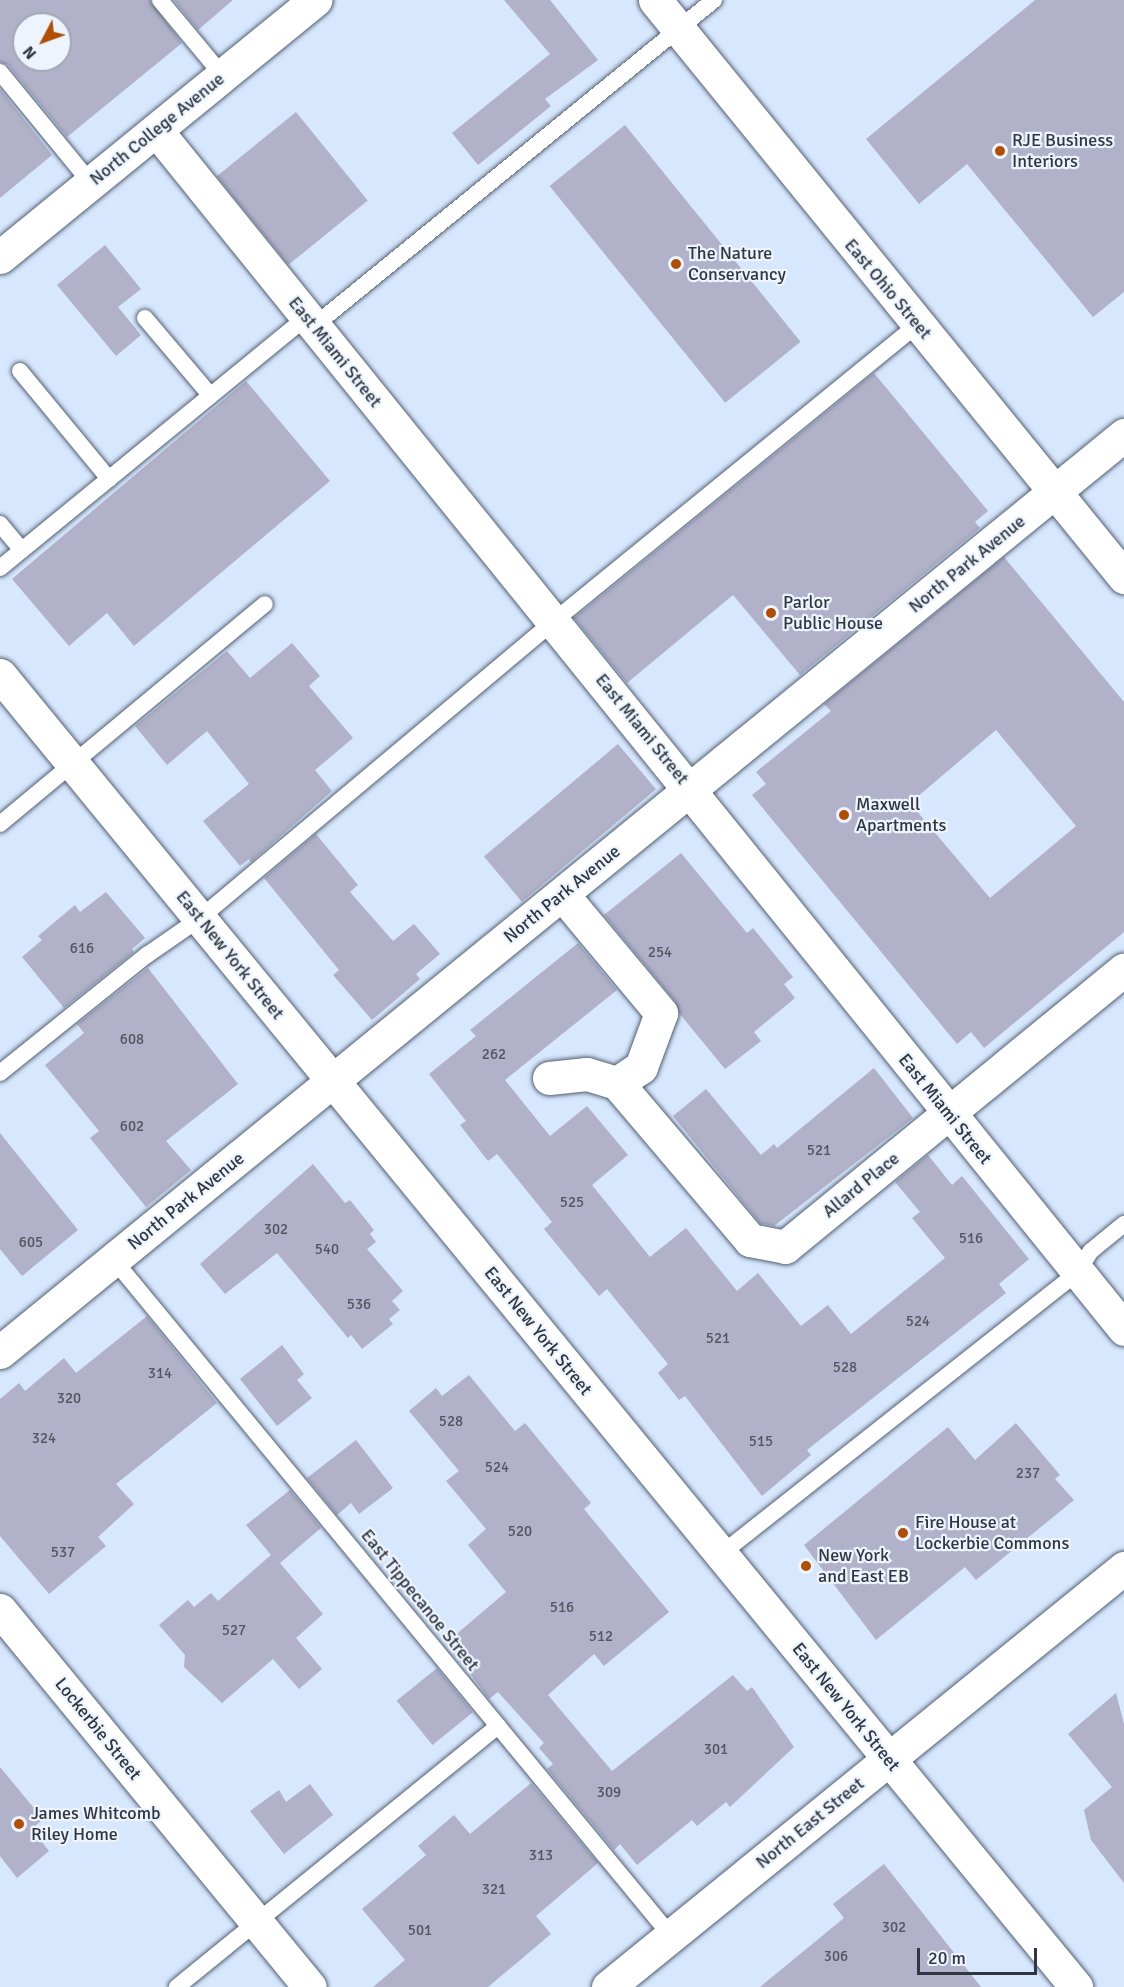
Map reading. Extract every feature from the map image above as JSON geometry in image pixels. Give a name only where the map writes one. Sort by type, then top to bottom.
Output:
[{"type":"street","name":"North College Avenue","points":[[0,257],[315,0]]},
{"type":"street","name":"East Ohio Street","points":[[655,0],[677,30],[1124,577]]},
{"type":"street","name":"East Miami Street","points":[[156,130],[691,789],[949,1114],[1124,1329]]},
{"type":"street","name":"North Park Avenue","points":[[0,1352],[1124,435]]},
{"type":"street","name":"East New York Street","points":[[0,675],[1076,1987]]},
{"type":"street","points":[[549,1078],[587,1074],[617,1083],[641,1067],[661,1013],[562,894]]},
{"type":"street","name":"Allard Place","points":[[617,1083],[750,1240],[785,1246],[1124,970]]},
{"type":"street","name":"North East Street","points":[[608,1987],[1124,1568]]},
{"type":"street","name":"Lockerbie Street","points":[[0,1610],[310,1987]]},
{"type":"lane","points":[[160,0],[223,76]]},
{"type":"lane","points":[[0,568],[210,395],[310,321],[714,0]]},
{"type":"lane","points":[[0,72],[91,183]]},
{"type":"lane","points":[[145,318],[210,395]]},
{"type":"lane","points":[[0,1073],[147,955],[199,919],[554,621],[917,325]]},
{"type":"lane","points":[[20,371],[110,478]]},
{"type":"lane","points":[[0,524],[21,550]]},
{"type":"lane","points":[[0,824],[265,604]]},
{"type":"lane","points":[[721,1554],[1077,1273],[1091,1251],[1124,1224]]},
{"type":"lane","name":"East Tippecanoe Street","points":[[114,1260],[671,1936]]},
{"type":"lane","points":[[177,1987],[498,1726]]},
{"type":"building","points":[[0,0],[150,0],[182,43],[67,137],[14,72],[72,72],[72,12],[12,12],[12,70],[8,65],[0,62]]},
{"type":"building","points":[[174,0],[233,0],[198,30]]},
{"type":"building","points":[[504,0],[550,0],[598,60],[545,99],[551,106],[478,165],[452,133],[550,54]]},
{"type":"building","name":"RJE Business Interiors","points":[[1035,0],[1124,0],[1124,292],[1093,317],[967,164],[919,204],[866,139]]},
{"type":"building","points":[[0,89],[52,155],[0,198]]},
{"type":"building","points":[[296,112],[368,201],[288,265],[217,176]]},
{"type":"building","name":"The Nature Conservancy","points":[[625,125],[801,342],[725,403],[550,186]]},
{"type":"building","points":[[105,245],[141,289],[118,307],[141,335],[116,356],[57,285]]},
{"type":"building","points":[[874,373],[988,511],[975,522],[980,528],[800,675],[733,595],[627,683],[574,618]]},
{"type":"building","points":[[246,381],[330,481],[134,646],[107,613],[69,646],[12,579]]},
{"type":"building","name":"Maxwell Apartments","points":[[1004,557],[1124,702],[1124,932],[984,1048],[971,1032],[957,1044],[752,795],[766,784],[756,772],[831,711],[824,704]],"holes":[[[996,730],[1076,826],[990,898],[910,803]]]},
{"type":"building","points":[[292,643],[320,676],[309,686],[353,738],[315,770],[332,791],[251,862],[249,859],[240,866],[203,821],[249,784],[207,731],[167,765],[135,726],[227,651],[250,678]]},
{"type":"building","points":[[618,744],[656,789],[522,902],[484,856]]},
{"type":"building","points":[[316,834],[358,885],[350,892],[393,941],[414,924],[440,954],[416,974],[420,979],[372,1020],[333,975],[339,970],[264,878]]},
{"type":"building","points":[[681,853],[747,933],[753,928],[793,977],[784,984],[795,998],[754,1032],[761,1041],[725,1069],[679,1013],[675,1001],[604,915]]},
{"type":"building","points":[[106,892],[145,938],[132,949],[134,952],[64,1008],[22,957],[42,940],[38,936],[75,905],[80,912]]},
{"type":"building","points":[[578,943],[617,990],[505,1080],[550,1136],[587,1106],[628,1155],[592,1185],[650,1257],[686,1228],[737,1291],[758,1273],[801,1326],[828,1305],[851,1334],[945,1258],[912,1218],[920,1212],[895,1182],[928,1155],[952,1185],[962,1176],[1029,1259],[999,1284],[1006,1293],[807,1450],[811,1455],[762,1496],[685,1396],[679,1400],[658,1373],[668,1364],[607,1289],[599,1296],[544,1229],[552,1222],[497,1154],[488,1161],[460,1125],[466,1121],[429,1074],[476,1036],[470,1030]]},
{"type":"building","points":[[148,968],[238,1084],[166,1141],[191,1170],[146,1207],[90,1138],[99,1131],[45,1065],[84,1033],[77,1024]]},
{"type":"building","points":[[874,1068],[913,1118],[774,1226],[760,1223],[673,1116],[706,1089],[761,1155],[774,1144],[777,1148]]},
{"type":"building","points":[[0,1133],[78,1230],[22,1276],[0,1249]]},
{"type":"building","points":[[313,1164],[345,1203],[350,1200],[374,1230],[370,1234],[376,1242],[367,1249],[403,1291],[392,1301],[400,1310],[389,1319],[393,1324],[362,1349],[351,1335],[348,1338],[277,1253],[225,1294],[200,1264]]},
{"type":"building","points":[[147,1316],[217,1403],[116,1484],[134,1504],[98,1537],[106,1546],[49,1594],[0,1536],[0,1399],[19,1383],[25,1391],[64,1358],[76,1373]]},
{"type":"building","points":[[282,1345],[304,1374],[297,1380],[312,1398],[277,1426],[240,1379]]},
{"type":"building","points":[[469,1375],[515,1431],[525,1423],[591,1503],[584,1509],[669,1612],[604,1666],[594,1654],[548,1695],[612,1771],[733,1675],[747,1691],[752,1687],[794,1747],[730,1807],[726,1802],[697,1826],[692,1820],[637,1865],[620,1844],[614,1850],[547,1769],[553,1764],[539,1748],[544,1743],[498,1692],[489,1699],[447,1642],[506,1592],[468,1545],[486,1529],[446,1481],[459,1471],[409,1411],[436,1388],[442,1396]]},
{"type":"building","name":"Fire House at Lockerbie Commons","points":[[1016,1423],[1060,1475],[1055,1479],[1074,1500],[976,1580],[965,1567],[876,1640],[804,1545],[948,1427],[975,1460]]},
{"type":"building","points":[[356,1440],[393,1488],[359,1514],[351,1503],[337,1515],[307,1478]]},
{"type":"building","points":[[290,1490],[321,1528],[280,1563],[323,1614],[296,1638],[322,1669],[299,1689],[273,1659],[222,1703],[184,1667],[185,1655],[159,1625],[188,1600],[194,1607],[211,1593],[218,1601],[271,1555],[246,1525]]},
{"type":"building","points":[[437,1668],[473,1712],[432,1745],[397,1701]]},
{"type":"building","points":[[1116,1693],[1124,1724],[1124,1883],[1091,1840],[1084,1810],[1112,1787],[1068,1734]]},
{"type":"building","name":"James Whitcomb Riley Home","points":[[0,1767],[43,1819],[32,1829],[49,1851],[17,1878],[0,1856]]},
{"type":"building","points":[[531,1783],[598,1863],[536,1916],[551,1934],[488,1987],[373,1987],[405,1960],[362,1909],[426,1855],[418,1846],[454,1815],[470,1834]]},
{"type":"building","points":[[310,1784],[333,1815],[284,1854],[250,1811],[279,1790],[286,1802]]},
{"type":"building","points":[[884,1864],[981,1987],[760,1987],[844,1918],[833,1904]]},
{"type":"place","name":"RJE Business Interiors","points":[[1000,151]]},
{"type":"place","name":"The Nature Conservancy","points":[[676,264]]},
{"type":"place","name":"Parlor Public House","points":[[771,613]]},
{"type":"place","name":"Maxwell Apartments","points":[[844,815]]},
{"type":"place","name":"Fire House at Lockerbie Commons","points":[[903,1533]]},
{"type":"place","name":"New York and East EB","points":[[806,1566]]},
{"type":"place","name":"James Whitcomb Riley Home","points":[[19,1824]]}]
